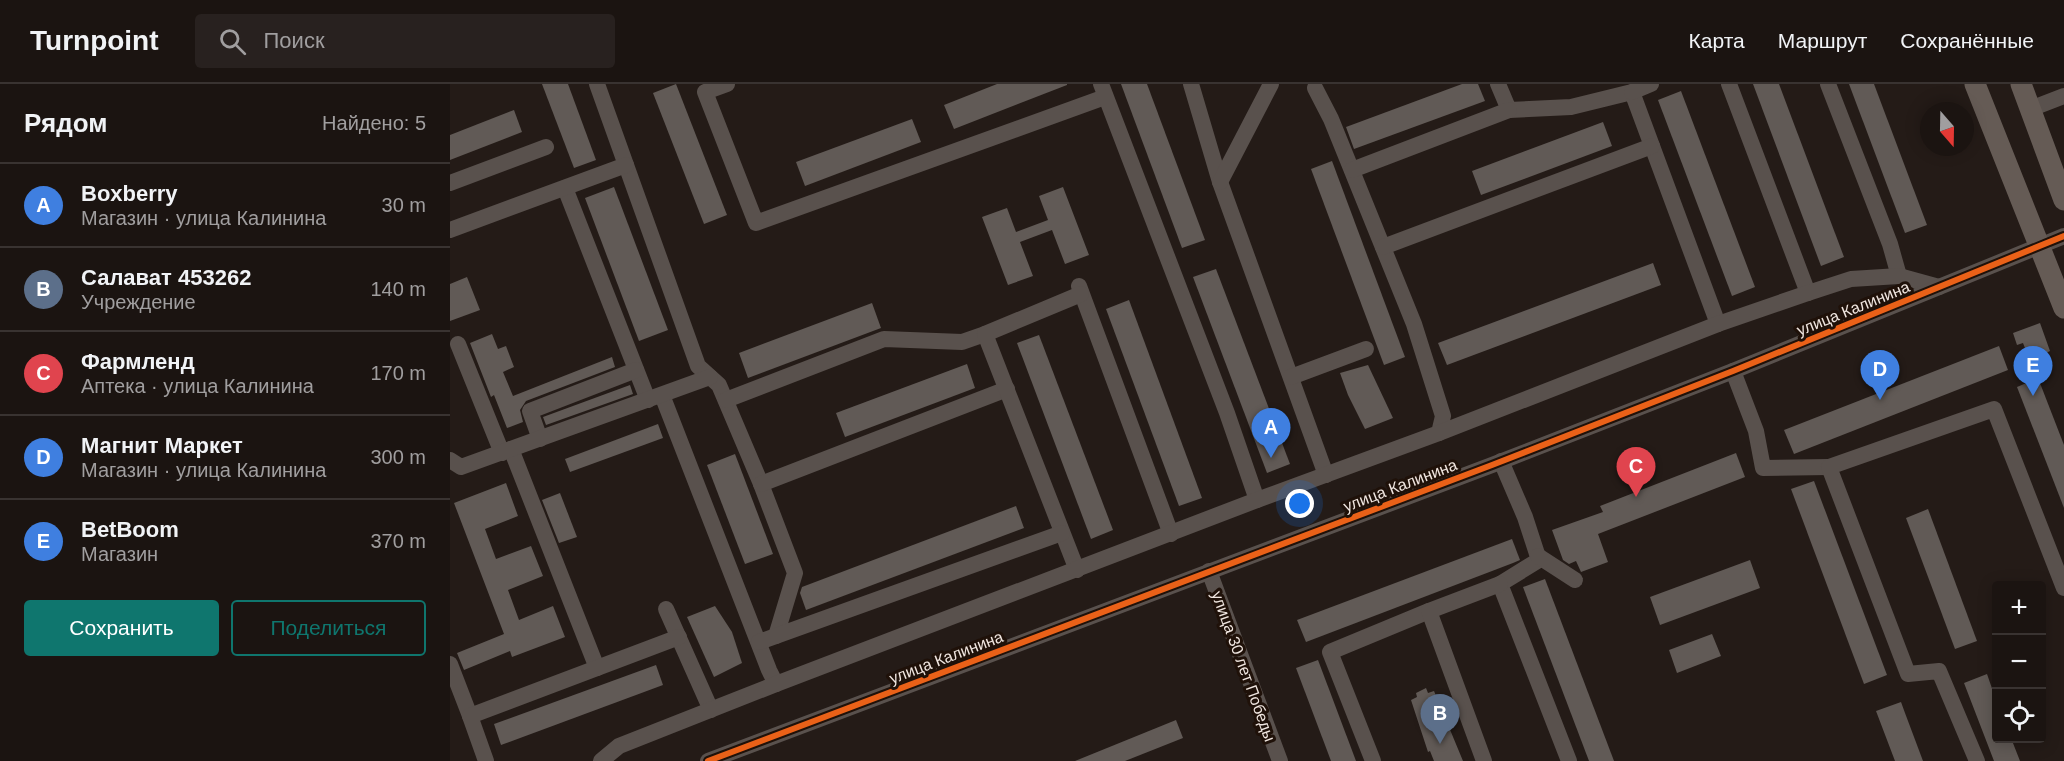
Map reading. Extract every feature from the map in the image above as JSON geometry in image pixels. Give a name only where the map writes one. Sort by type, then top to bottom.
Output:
[{"type":"main road","points":[[1975,84],[2064,308]]},
{"type":"main road","points":[[2021,84],[2064,200]]},
{"type":"street","points":[[597,84],[698,366],[719,385],[761,484],[795,573],[776,636]]},
{"type":"street","points":[[727,84],[704,88],[756,222],[1103,90],[1227,413],[1257,500]]},
{"type":"street","points":[[1191,84],[1220,182],[1326,475]]},
{"type":"street","points":[[1220,182],[1271,84]]},
{"type":"street","points":[[1498,84],[1509,110]]},
{"type":"street","points":[[1352,170],[1509,110],[1571,107],[1632,92],[1651,84]]},
{"type":"street","points":[[1730,84],[1808,293]]},
{"type":"street","points":[[1828,84],[1890,244],[1899,276]]},
{"type":"street","points":[[1318,85],[1414,324],[1443,416],[1439,433]]},
{"type":"street","points":[[1632,92],[1718,324]]},
{"type":"street","points":[[2030,109],[2064,96]]},
{"type":"street","points":[[1383,247],[1653,146]]},
{"type":"street","points":[[450,183],[546,147]]},
{"type":"street","points":[[450,230],[626,165]]},
{"type":"street","points":[[565,188],[636,370],[655,397],[776,684]]},
{"type":"street","name":"улица Калинина","points":[[708,761],[1501,461],[1733,371],[2064,236]]},
{"type":"street","points":[[601,761],[619,746],[776,684],[1439,433],[1718,324],[1851,279],[1899,276],[1940,287]]},
{"type":"street","points":[[726,400],[884,339],[962,342],[985,334],[1080,290],[1171,534]]},
{"type":"street","points":[[985,334],[1077,570]]},
{"type":"street","points":[[458,344],[506,451],[597,668]]},
{"type":"street","points":[[1291,377],[1366,349]]},
{"type":"street","points":[[540,439],[530,411],[636,370]]},
{"type":"street","points":[[1733,371],[1756,431],[1762,468],[1829,467],[1994,409],[2064,588]]},
{"type":"street","points":[[450,460],[462,467],[710,377]]},
{"type":"street","points":[[761,484],[1006,389]]},
{"type":"street","points":[[1373,761],[1330,652],[1500,584],[1539,560],[1525,517],[1501,461]]},
{"type":"street","points":[[1829,467],[1908,674],[1939,671],[1977,761]]},
{"type":"street","points":[[759,642],[1062,533]]},
{"type":"street","points":[[1538,556],[1575,580]]},
{"type":"street","name":"улица 30 лет Победы","points":[[1209,571],[1280,761]]},
{"type":"street","points":[[1500,584],[1569,761]]},
{"type":"street","points":[[666,609],[711,710]]},
{"type":"street","points":[[1429,611],[1484,761]]},
{"type":"street","points":[[470,716],[679,637]]},
{"type":"street","points":[[450,664],[486,761]]},
{"type":"building","points":[[542,84],[568,84],[596,160],[574,168]]},
{"type":"building","points":[[676,84],[727,215],[704,224],[653,93]]},
{"type":"building","points":[[997,84],[1067,85],[954,129],[944,105]]},
{"type":"building","points":[[1121,84],[1147,84],[1205,240],[1182,248]]},
{"type":"building","points":[[1462,84],[1478,84],[1485,101],[1354,149],[1346,127]]},
{"type":"building","points":[[1753,84],[1779,84],[1844,257],[1821,266]]},
{"type":"building","points":[[1849,84],[1874,84],[1927,225],[1905,233]]},
{"type":"building","points":[[1681,91],[1755,287],[1732,296],[1658,100]]},
{"type":"building","points":[[514,110],[522,132],[450,160],[450,135]]},
{"type":"building","points":[[912,119],[921,142],[805,186],[796,162]]},
{"type":"building","points":[[1603,122],[1612,146],[1481,195],[1472,171]]},
{"type":"building","points":[[1332,161],[1405,357],[1384,365],[1311,169]]},
{"type":"building","points":[[614,187],[668,330],[639,341],[585,198]]},
{"type":"building","points":[[1063,187],[1089,255],[1065,264],[1052,230],[1020,242],[1033,276],[1008,285],[982,217],[1007,208],[1016,232],[1048,220],[1039,196]]},
{"type":"building","points":[[1653,263],[1661,285],[1447,365],[1438,343]]},
{"type":"building","points":[[1216,269],[1290,464],[1267,473],[1193,277]]},
{"type":"building","points":[[467,277],[480,310],[450,321],[450,284]]},
{"type":"building","points":[[1129,300],[1202,498],[1179,506],[1106,309]]},
{"type":"building","points":[[872,303],[881,328],[748,378],[739,353]]},
{"type":"building","points":[[2040,323],[2050,351],[2030,361],[2023,343],[2017,345],[2013,333]]},
{"type":"building","points":[[492,334],[498,349],[506,346],[514,367],[503,372],[513,396],[612,357],[615,367],[526,401],[520,410],[523,422],[507,428],[494,395],[491,397],[470,343]]},
{"type":"building","points":[[1039,335],[1113,530],[1091,539],[1017,343]]},
{"type":"building","points":[[1999,346],[2008,370],[1794,454],[1784,430]]},
{"type":"building","points":[[967,364],[975,388],[845,437],[836,413]]},
{"type":"building","points":[[1368,365],[1393,418],[1365,429],[1340,373]]},
{"type":"building","points":[[2038,378],[2064,445],[2064,508],[2017,387]]},
{"type":"building","points":[[630,385],[633,394],[546,425],[543,417]]},
{"type":"building","points":[[658,424],[663,438],[570,472],[565,459]]},
{"type":"building","points":[[1736,453],[1745,477],[1598,534],[1608,562],[1581,572],[1576,561],[1569,564],[1563,560],[1552,530],[1603,512],[1600,506]]},
{"type":"building","points":[[735,454],[773,554],[745,564],[707,465]]},
{"type":"building","points":[[1814,481],[1887,675],[1864,684],[1791,489]]},
{"type":"building","points":[[506,483],[518,516],[485,529],[496,559],[531,546],[543,576],[508,590],[519,620],[553,606],[565,637],[512,657],[510,651],[464,670],[457,653],[504,634],[454,503]]},
{"type":"building","points":[[560,493],[577,537],[559,543],[542,500]]},
{"type":"building","points":[[1016,506],[1024,528],[806,610],[800,593],[802,587]]},
{"type":"building","points":[[1928,509],[1977,641],[1955,649],[1906,518]]},
{"type":"building","points":[[1512,539],[1520,560],[1306,642],[1297,620]]},
{"type":"building","points":[[1750,560],[1760,588],[1660,625],[1650,597]]},
{"type":"building","points":[[1545,579],[1614,761],[1589,761],[1523,587]]},
{"type":"building","points":[[715,606],[732,632],[742,663],[714,677],[687,617]]},
{"type":"building","points":[[1712,634],[1721,656],[1677,673],[1669,650]]},
{"type":"building","points":[[1318,660],[1356,761],[1331,761],[1296,668]]},
{"type":"building","points":[[656,665],[663,685],[501,745],[494,724]]},
{"type":"building","points":[[1987,674],[1992,688],[1992,743],[2013,743],[2020,761],[1994,761],[1964,683]]},
{"type":"building","points":[[1426,688],[1428,693],[1434,691],[1463,761],[1434,761],[1430,751],[1428,752],[1411,700],[1417,697],[1416,693]]},
{"type":"building","points":[[1901,702],[1923,761],[1895,761],[1876,711]]},
{"type":"building","points":[[1176,720],[1183,738],[1125,761],[1075,761]]},
{"type":"cycle path","points":[[708,761],[1492,465],[1733,371],[2064,236]]},
{"type":"place","name":"BetBoom","points":[[2033,396]]},
{"type":"place","name":"Магнит Маркет","points":[[1880,400]]},
{"type":"place","name":"Boxberry","points":[[1271,458]]},
{"type":"place","name":"Фармленд","points":[[1636,497]]},
{"type":"place","name":"Салават 453262","points":[[1440,744]]}]
